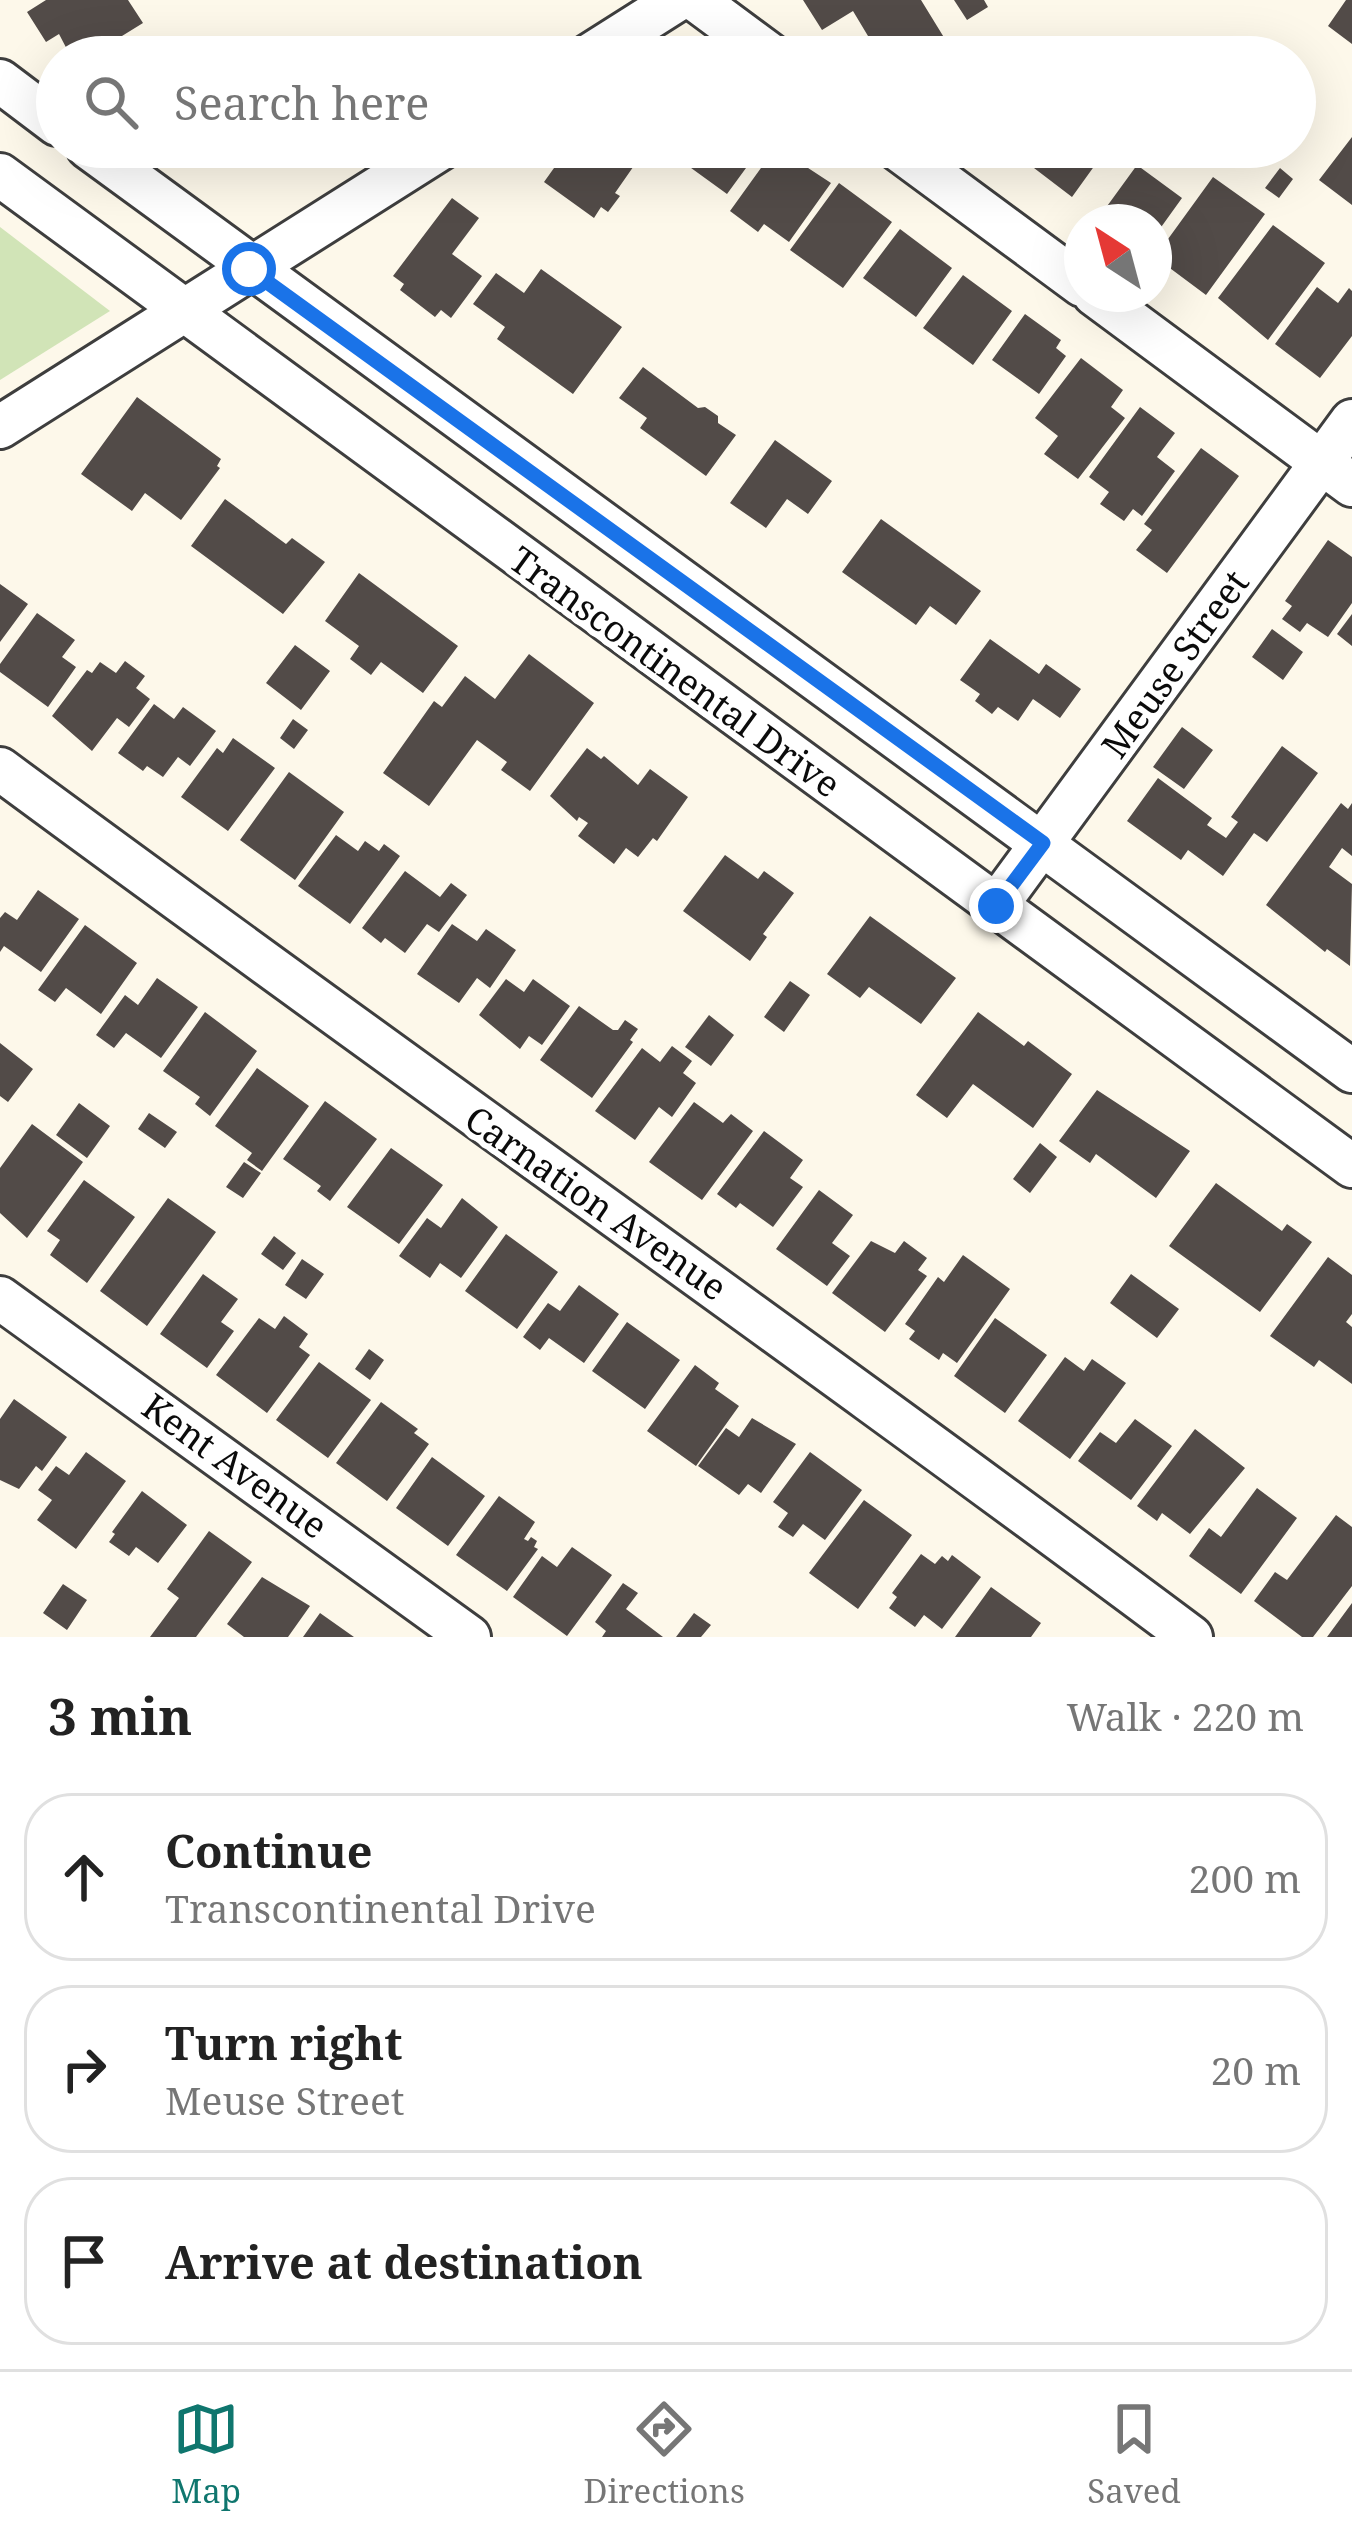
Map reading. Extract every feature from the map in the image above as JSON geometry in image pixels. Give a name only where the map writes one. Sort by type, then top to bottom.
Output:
[{"type":"street","points":[[620,36],[677,0]]},
{"type":"street","points":[[696,0],[745,36]]},
{"type":"street","points":[[0,81],[36,108]]},
{"type":"street","points":[[116,168],[1352,1071]]},
{"type":"street","points":[[0,427],[410,168]]},
{"type":"street","points":[[923,168],[1064,273]]},
{"type":"street","name":"Transcontinental Drive","points":[[0,175],[1352,1166]]},
{"type":"street","points":[[1118,312],[1337,474]]},
{"type":"street","name":"Meuse Street","points":[[996,906],[1337,474],[1352,421]]},
{"type":"street","name":"Carnation Avenue","points":[[0,769],[345,1024],[878,1404],[1191,1637]]},
{"type":"street","name":"Kent Avenue","points":[[0,1298],[469,1637]]},
{"type":"green space","points":[[0,227],[110,311],[0,380]]},
{"type":"building","points":[[46,0],[128,0],[143,23],[122,36],[42,36],[27,12]]},
{"type":"building","points":[[803,0],[921,0],[943,36],[868,36],[853,11],[822,30]]},
{"type":"building","points":[[954,0],[984,0],[988,7],[967,20]]},
{"type":"building","points":[[1346,0],[1352,0],[1352,44],[1328,26]]},
{"type":"building","points":[[1352,137],[1352,205],[1319,180]]},
{"type":"building","points":[[554,168],[632,168],[608,212],[601,207],[594,218],[544,182]]},
{"type":"building","points":[[691,168],[746,168],[727,194]]},
{"type":"building","points":[[761,168],[808,168],[831,183],[789,242],[764,224],[758,232],[730,211]]},
{"type":"building","points":[[1034,168],[1093,168],[1072,197]]},
{"type":"building","points":[[1135,168],[1182,198],[1172,212],[1172,204],[1109,204]]},
{"type":"building","points":[[1280,168],[1293,179],[1279,198],[1265,188]]},
{"type":"building","points":[[1213,177],[1265,214],[1206,295],[1172,270],[1172,234]]},
{"type":"building","points":[[839,183],[892,222],[843,288],[790,250]]},
{"type":"building","points":[[452,198],[479,218],[452,254],[482,276],[451,318],[441,310],[435,317],[400,290],[404,284],[393,276]]},
{"type":"building","points":[[1273,225],[1325,263],[1268,340],[1218,298]]},
{"type":"building","points":[[900,229],[952,268],[916,317],[863,278]]},
{"type":"building","points":[[541,269],[622,327],[573,394],[497,339],[505,327],[473,304],[496,273],[524,293]]},
{"type":"building","points":[[963,275],[1012,311],[973,365],[923,328]]},
{"type":"building","points":[[1317,287],[1338,303],[1349,288],[1352,291],[1352,336],[1320,378],[1275,344]]},
{"type":"building","points":[[1025,314],[1061,340],[1056,348],[1066,356],[1039,394],[992,360]]},
{"type":"building","points":[[1081,358],[1123,390],[1111,407],[1125,418],[1078,479],[1044,454],[1058,436],[1035,418]]},
{"type":"building","points":[[643,367],[698,408],[718,416],[718,423],[736,435],[706,476],[640,428],[647,418],[619,398]]},
{"type":"building","points":[[137,397],[221,459],[220,468],[181,520],[145,493],[132,511],[81,474]]},
{"type":"building","points":[[1140,407],[1175,433],[1157,457],[1175,471],[1142,516],[1133,509],[1124,521],[1100,504],[1109,492],[1089,477]]},
{"type":"building","points":[[775,440],[832,481],[808,514],[787,499],[766,528],[730,503]]},
{"type":"building","points":[[1201,448],[1239,476],[1167,573],[1136,550],[1152,530],[1144,524]]},
{"type":"building","points":[[225,499],[286,544],[292,538],[325,562],[283,614],[191,546]]},
{"type":"building","points":[[881,519],[981,591],[956,625],[930,606],[916,625],[842,572]]},
{"type":"building","points":[[1328,540],[1352,557],[1352,603],[1328,637],[1307,623],[1300,632],[1282,619],[1292,606],[1285,601]]},
{"type":"building","points":[[359,573],[458,646],[423,693],[381,662],[371,675],[350,659],[359,646],[325,621]]},
{"type":"building","points":[[0,584],[28,604],[0,642]]},
{"type":"building","points":[[37,613],[75,640],[62,657],[76,667],[48,707],[0,672],[0,664]]},
{"type":"building","points":[[1352,614],[1352,646],[1337,634]]},
{"type":"building","points":[[1272,629],[1303,652],[1283,680],[1252,657]]},
{"type":"building","points":[[990,639],[1039,674],[1046,664],[1081,689],[1060,718],[1033,699],[1018,721],[998,707],[992,714],[975,701],[980,694],[960,680]]},
{"type":"building","points":[[295,645],[330,671],[301,710],[266,683]]},
{"type":"building","points":[[529,654],[594,703],[530,791],[501,770],[507,762],[477,740],[429,806],[383,773],[434,701],[442,707],[465,676],[495,699]]},
{"type":"building","points":[[125,661],[145,676],[136,688],[150,699],[129,727],[117,718],[92,751],[52,716],[87,670],[92,673],[100,662],[116,673]]},
{"type":"building","points":[[154,704],[174,719],[183,707],[216,731],[190,766],[178,757],[163,777],[147,766],[143,771],[118,753]]},
{"type":"building","points":[[293,719],[308,730],[294,749],[280,738]]},
{"type":"building","points":[[1182,727],[1213,750],[1184,789],[1153,767]]},
{"type":"building","points":[[233,738],[275,768],[228,831],[181,797],[217,748],[223,753]]},
{"type":"building","points":[[1282,746],[1318,773],[1267,842],[1254,833],[1223,876],[1188,850],[1181,860],[1127,821],[1158,778],[1212,818],[1207,825],[1226,838],[1238,822],[1231,817]]},
{"type":"building","points":[[587,748],[638,785],[650,769],[688,797],[657,841],[653,838],[638,857],[626,848],[614,864],[578,836],[588,823],[579,817],[577,821],[550,796]]},
{"type":"building","points":[[289,772],[344,812],[295,880],[240,840]]},
{"type":"building","points":[[1341,803],[1348,809],[1352,803],[1352,856],[1342,848],[1329,867],[1352,884],[1350,966],[1266,905]]},
{"type":"building","points":[[336,835],[358,851],[365,841],[379,851],[384,844],[400,856],[350,924],[298,886]]},
{"type":"building","points":[[725,855],[758,879],[764,871],[794,893],[763,934],[767,937],[750,961],[683,911]]},
{"type":"building","points":[[405,871],[440,897],[451,883],[467,895],[439,932],[427,924],[405,953],[362,928]]},
{"type":"building","points":[[38,890],[79,919],[41,972],[4,946],[0,952],[0,918],[5,912],[17,920]]},
{"type":"building","points":[[870,916],[956,978],[921,1024],[869,987],[860,998],[827,974]]},
{"type":"building","points":[[452,924],[477,941],[486,929],[516,950],[490,988],[477,978],[459,1003],[417,974]]},
{"type":"building","points":[[85,925],[137,963],[101,1014],[66,988],[55,1002],[38,990]]},
{"type":"building","points":[[157,978],[198,1007],[161,1058],[126,1033],[114,1048],[96,1035],[125,995],[138,1005]]},
{"type":"building","points":[[506,979],[524,992],[533,979],[570,1006],[542,1045],[529,1036],[520,1049],[479,1015]]},
{"type":"building","points":[[790,981],[810,995],[784,1032],[764,1017]]},
{"type":"building","points":[[579,1006],[613,1030],[625,1020],[638,1029],[592,1098],[540,1060]]},
{"type":"building","points":[[205,1012],[257,1051],[210,1116],[195,1104],[200,1097],[163,1071]]},
{"type":"building","points":[[978,1012],[1072,1074],[1033,1128],[973,1084],[947,1118],[916,1095]]},
{"type":"building","points":[[709,1015],[734,1035],[711,1066],[685,1047]]},
{"type":"building","points":[[0,1043],[33,1069],[8,1102],[0,1096]]},
{"type":"building","points":[[672,1046],[692,1061],[683,1073],[696,1083],[672,1117],[659,1107],[635,1140],[595,1111],[642,1048],[660,1062]]},
{"type":"building","points":[[257,1068],[309,1106],[262,1171],[247,1160],[252,1153],[215,1126]]},
{"type":"building","points":[[1097,1090],[1190,1151],[1156,1198],[1096,1154],[1090,1163],[1059,1141]]},
{"type":"building","points":[[325,1101],[377,1139],[330,1201],[317,1191],[321,1186],[283,1159]]},
{"type":"building","points":[[694,1102],[723,1123],[731,1114],[753,1131],[702,1200],[649,1162]]},
{"type":"building","points":[[79,1103],[110,1126],[87,1158],[56,1135]]},
{"type":"building","points":[[149,1113],[177,1132],[165,1148],[138,1129]]},
{"type":"building","points":[[32,1124],[83,1162],[27,1238],[0,1213],[0,1168]]},
{"type":"building","points":[[764,1131],[803,1160],[790,1178],[803,1187],[773,1227],[740,1203],[736,1208],[717,1194]]},
{"type":"building","points":[[1040,1143],[1057,1157],[1030,1193],[1013,1179]]},
{"type":"building","points":[[391,1148],[443,1185],[399,1244],[347,1207]]},
{"type":"building","points":[[244,1162],[261,1173],[243,1198],[226,1187]]},
{"type":"building","points":[[84,1180],[135,1217],[87,1283],[50,1255],[60,1240],[47,1231]]},
{"type":"building","points":[[1216,1183],[1282,1231],[1287,1224],[1312,1242],[1260,1312],[1169,1246]]},
{"type":"building","points":[[819,1190],[853,1215],[832,1243],[850,1256],[827,1286],[776,1249]]},
{"type":"building","points":[[168,1198],[216,1232],[147,1326],[100,1291]]},
{"type":"building","points":[[462,1198],[498,1227],[461,1278],[440,1263],[430,1278],[399,1256],[427,1218],[441,1228]]},
{"type":"building","points":[[506,1234],[558,1272],[517,1329],[465,1291]]},
{"type":"building","points":[[274,1236],[296,1253],[283,1270],[261,1254]]},
{"type":"building","points":[[871,1241],[895,1253],[904,1241],[927,1258],[918,1270],[927,1276],[885,1332],[832,1293]]},
{"type":"building","points":[[963,1255],[1010,1289],[957,1363],[943,1353],[939,1360],[909,1339],[915,1331],[905,1324],[938,1277],[944,1282]]},
{"type":"building","points":[[1328,1257],[1352,1275],[1352,1314],[1346,1322],[1352,1327],[1352,1384],[1319,1360],[1314,1367],[1270,1336]]},
{"type":"building","points":[[302,1259],[324,1274],[306,1299],[285,1285]]},
{"type":"building","points":[[203,1274],[238,1299],[221,1322],[234,1331],[207,1368],[160,1334]]},
{"type":"building","points":[[1131,1274],[1179,1309],[1157,1338],[1110,1303]]},
{"type":"building","points":[[579,1285],[619,1314],[584,1363],[549,1338],[540,1350],[523,1337],[548,1303],[560,1311]]},
{"type":"building","points":[[284,1316],[308,1334],[299,1347],[310,1355],[267,1413],[216,1375],[259,1318],[275,1329]]},
{"type":"building","points":[[995,1318],[1047,1355],[1005,1413],[954,1376]]},
{"type":"building","points":[[627,1322],[680,1360],[645,1409],[592,1371]]},
{"type":"building","points":[[369,1349],[384,1360],[370,1380],[355,1369]]},
{"type":"building","points":[[1065,1357],[1084,1371],[1092,1359],[1126,1383],[1070,1459],[1018,1421]]},
{"type":"building","points":[[319,1362],[371,1400],[328,1458],[276,1420]]},
{"type":"building","points":[[695,1365],[719,1383],[715,1389],[739,1406],[696,1466],[647,1431]]},
{"type":"building","points":[[14,1399],[67,1437],[42,1471],[36,1466],[19,1489],[0,1480],[0,1419]]},
{"type":"building","points":[[381,1402],[418,1429],[414,1433],[429,1444],[387,1501],[336,1463]]},
{"type":"building","points":[[752,1418],[796,1444],[761,1493],[748,1484],[739,1495],[698,1466],[726,1428],[739,1437]]},
{"type":"building","points":[[1135,1419],[1172,1446],[1131,1500],[1078,1461],[1100,1432],[1116,1443]]},
{"type":"building","points":[[1195,1429],[1245,1468],[1190,1534],[1162,1513],[1157,1521],[1137,1506]]},
{"type":"building","points":[[86,1452],[126,1481],[76,1549],[37,1520],[52,1500],[38,1490],[56,1466],[69,1475]]},
{"type":"building","points":[[810,1452],[862,1490],[825,1540],[803,1524],[793,1537],[778,1527],[788,1513],[773,1502]]},
{"type":"building","points":[[432,1457],[485,1496],[448,1546],[396,1508]]},
{"type":"building","points":[[1257,1488],[1297,1518],[1241,1594],[1189,1556],[1209,1528],[1221,1537]]},
{"type":"building","points":[[142,1491],[187,1525],[158,1563],[136,1547],[129,1556],[109,1542]]},
{"type":"building","points":[[499,1496],[535,1522],[524,1539],[537,1541],[534,1547],[538,1549],[507,1591],[456,1555]]},
{"type":"building","points":[[864,1500],[912,1535],[858,1609],[809,1573]]},
{"type":"building","points":[[1336,1515],[1352,1527],[1352,1586],[1313,1637],[1302,1637],[1254,1601],[1275,1572],[1287,1580]]},
{"type":"building","points":[[209,1531],[252,1562],[196,1637],[150,1637],[179,1598],[167,1589]]},
{"type":"building","points":[[572,1547],[612,1575],[567,1636],[513,1597],[542,1556],[557,1567]]},
{"type":"building","points":[[921,1554],[935,1564],[942,1556],[948,1561],[952,1555],[981,1577],[942,1629],[924,1615],[915,1627],[889,1608],[897,1597],[892,1593]]},
{"type":"building","points":[[262,1577],[310,1606],[288,1637],[244,1637],[227,1624]]},
{"type":"building","points":[[623,1583],[638,1593],[626,1609],[663,1637],[602,1637],[606,1631],[595,1622]]},
{"type":"building","points":[[63,1584],[87,1600],[67,1630],[43,1613]]},
{"type":"building","points":[[991,1587],[1041,1623],[1031,1637],[955,1637]]},
{"type":"building","points":[[1352,1603],[1352,1637],[1327,1637]]},
{"type":"building","points":[[320,1613],[354,1637],[303,1637]]},
{"type":"building","points":[[694,1613],[711,1625],[701,1637],[676,1637]]},
{"type":"route","points":[[249,269],[1043,843],[996,906]]}]
